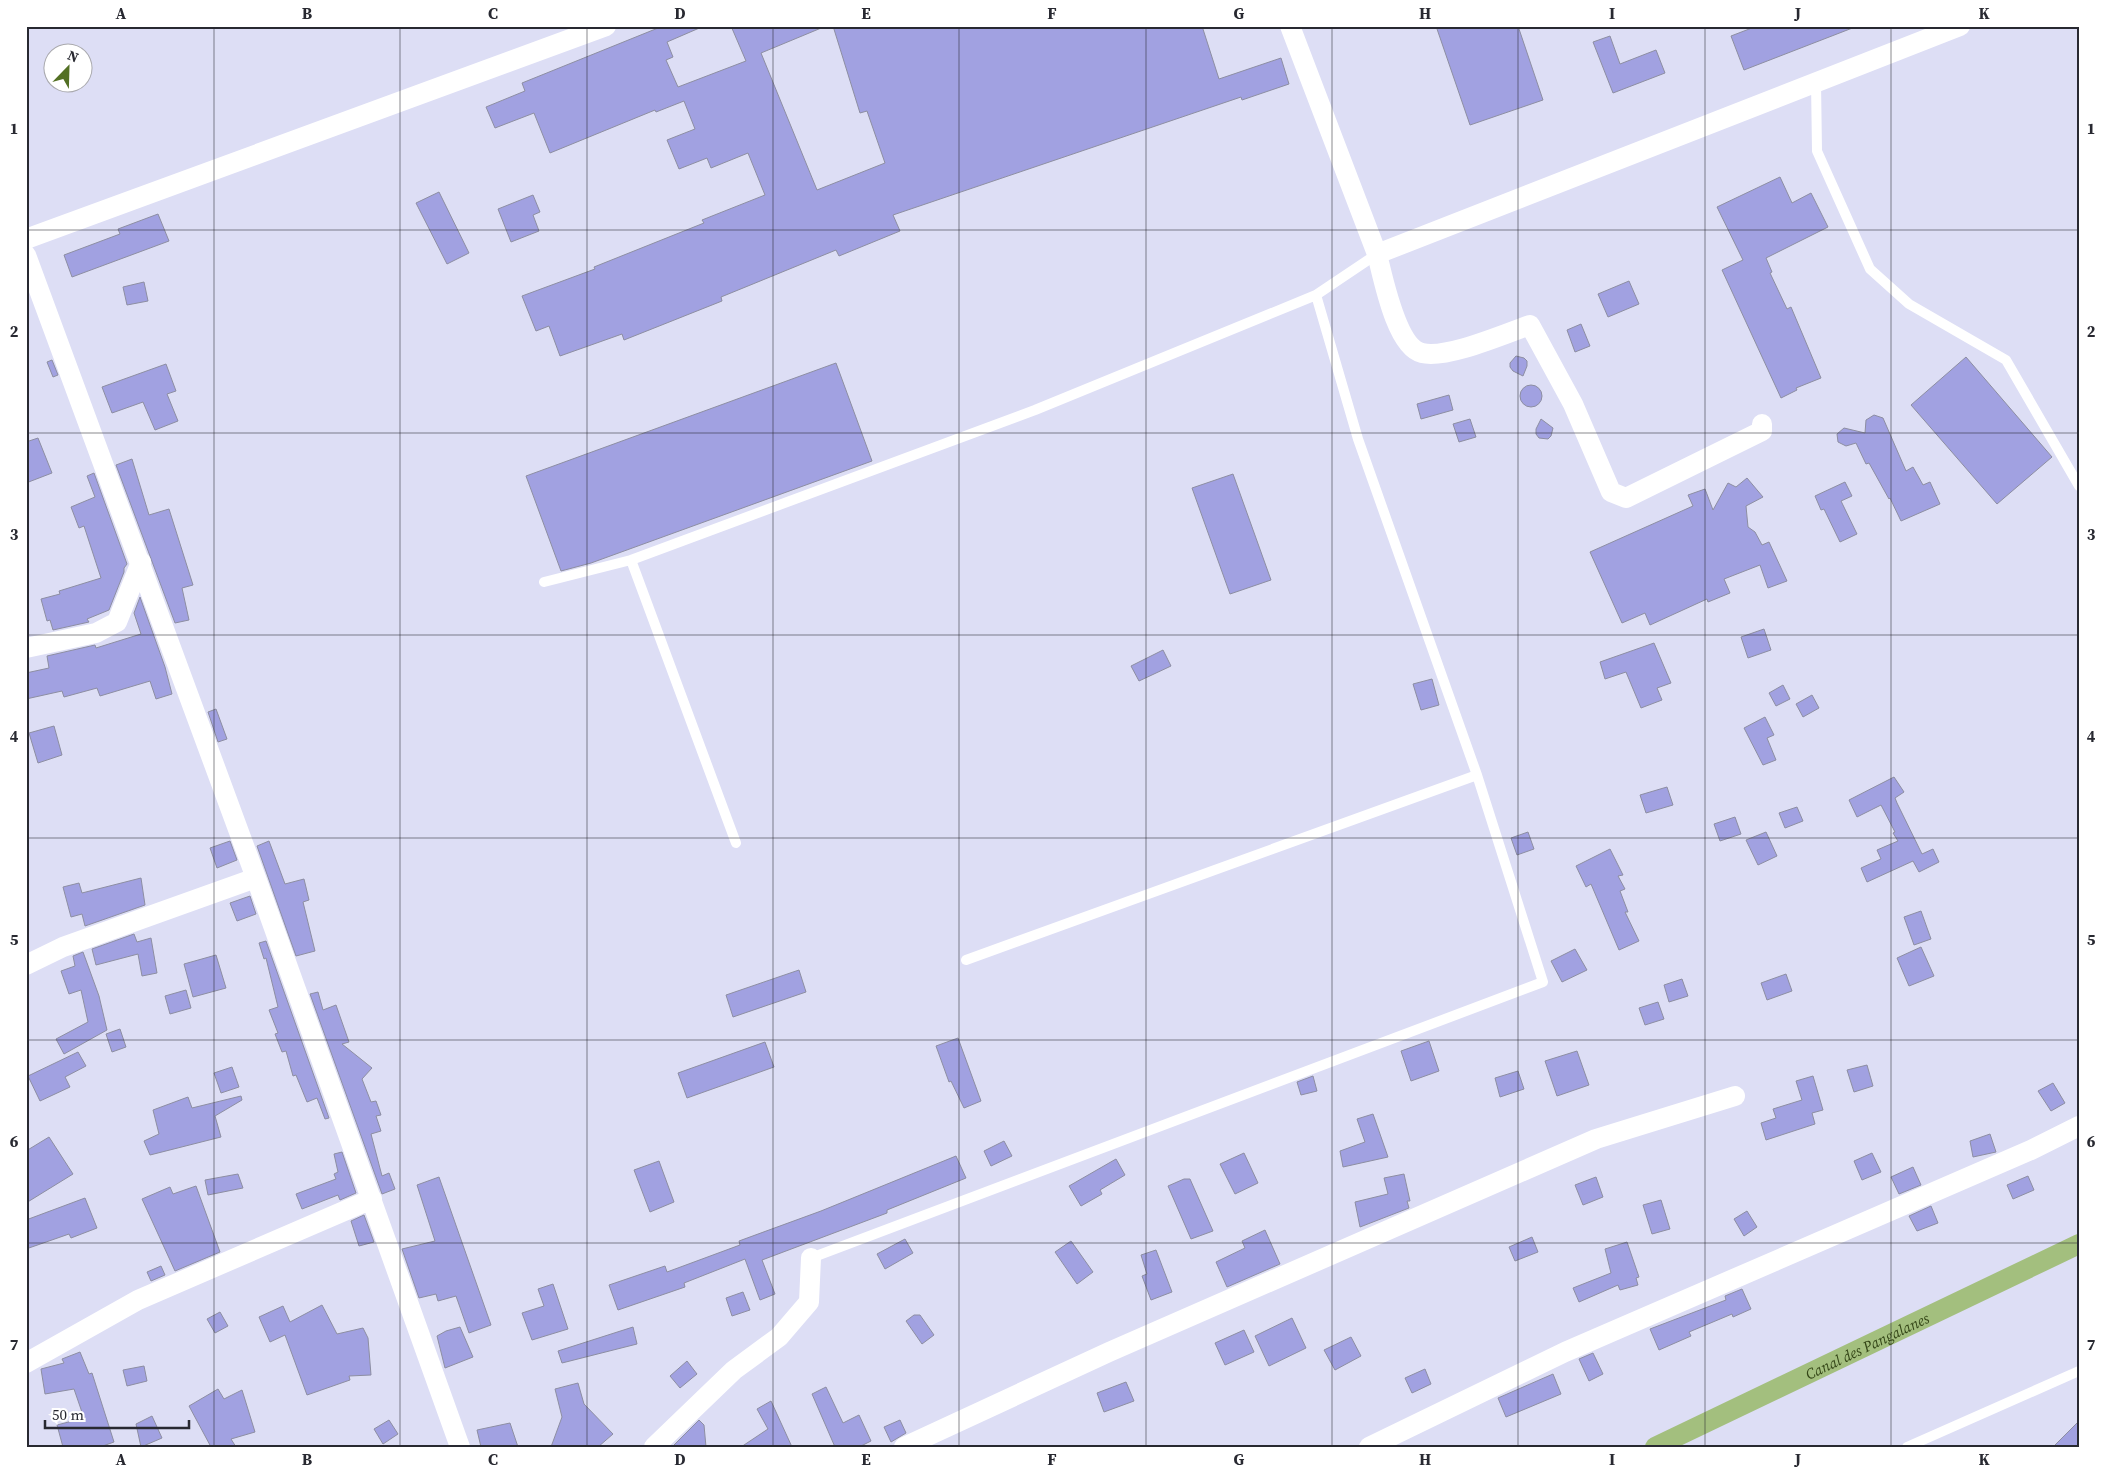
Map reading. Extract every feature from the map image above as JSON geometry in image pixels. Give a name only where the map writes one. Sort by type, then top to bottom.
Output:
[{"type":"street","points":[[26,239],[606,26]]},
{"type":"street","points":[[1290,26],[1377,254],[1397,325],[1409,342],[1421,353],[1443,354],[1530,326],[1573,404],[1611,492],[1626,498],[1762,431],[1762,424]]},
{"type":"street","points":[[1377,254],[1960,26]]},
{"type":"street","points":[[26,255],[141,562],[460,1447]]},
{"type":"street","points":[[26,648],[96,633],[117,622],[141,562]]},
{"type":"street","points":[[26,965],[63,947],[256,878]]},
{"type":"street","points":[[904,1447],[1109,1352],[1596,1138],[1735,1096]]},
{"type":"street","points":[[1369,1447],[1564,1352],[2031,1150],[2079,1126]]},
{"type":"street","points":[[26,1363],[138,1300],[372,1199]]},
{"type":"street","points":[[654,1447],[734,1370],[779,1337],[809,1302],[811,1258]]},
{"type":"lane","points":[[1816,82],[1817,151],[1870,270],[1909,304],[2006,360],[2079,486]]},
{"type":"lane","points":[[544,582],[631,560],[1035,410],[1316,295],[1377,254]]},
{"type":"lane","points":[[811,1258],[1543,982],[1476,775],[1358,439],[1316,295]]},
{"type":"lane","points":[[631,560],[736,843]]},
{"type":"lane","points":[[966,960],[1476,775]]},
{"type":"lane","points":[[1907,1447],[2079,1371]]},
{"type":"building","points":[[663,26],[704,26],[667,42],[673,57],[666,60],[678,87],[746,61],[731,26],[826,26],[761,53],[817,190],[885,163],[867,111],[860,113],[833,26],[1202,26],[1219,79],[1281,58],[1289,84],[1242,100],[1241,97],[893,215],[900,231],[839,256],[836,250],[721,297],[722,301],[624,340],[622,334],[560,356],[549,326],[536,331],[522,296],[595,269],[594,267],[704,223],[702,220],[765,195],[748,153],[711,168],[707,158],[679,169],[667,140],[695,129],[684,101],[656,112],[655,110],[550,153],[534,113],[495,128],[486,107],[525,91],[522,83]]},
{"type":"building","points":[[1436,26],[1518,26],[1543,100],[1470,125]]},
{"type":"building","points":[[1757,26],[1855,27],[1744,70],[1731,36]]},
{"type":"building","points":[[1610,36],[1620,64],[1656,50],[1665,73],[1613,93],[1593,42]]},
{"type":"building","points":[[1780,177],[1792,203],[1811,193],[1828,227],[1766,258],[1772,272],[1770,273],[1787,309],[1791,307],[1821,378],[1796,388],[1797,390],[1781,398],[1722,270],[1743,260],[1717,207]]},
{"type":"building","points":[[439,192],[469,253],[447,264],[416,203]]},
{"type":"building","points":[[533,195],[540,212],[533,215],[539,231],[511,242],[498,209]]},
{"type":"building","points":[[158,214],[169,241],[72,277],[64,255],[120,234],[118,229]]},
{"type":"building","points":[[1629,281],[1639,304],[1608,317],[1598,294]]},
{"type":"building","points":[[144,282],[148,301],[127,305],[123,287]]},
{"type":"building","points":[[1581,324],[1590,346],[1575,352],[1567,330]]},
{"type":"building","points":[[1516,356],[1527,361],[1523,376],[1513,371],[1510,367],[1510,363]]},
{"type":"building","points":[[1966,357],[2052,457],[1997,504],[1911,405]]},
{"type":"building","points":[[52,360],[58,375],[53,377],[47,362]]},
{"type":"building","points":[[836,363],[872,461],[591,563],[561,571],[526,476]]},
{"type":"building","points":[[166,364],[176,391],[167,394],[178,421],[155,430],[143,402],[112,413],[102,387]]},
{"type":"building","points":[[1531,385],[1539,388],[1542,396],[1539,404],[1531,407],[1523,404],[1520,396],[1523,388]]},
{"type":"building","points":[[1449,395],[1453,410],[1421,419],[1417,404]]},
{"type":"building","points":[[1874,415],[1883,418],[1906,471],[1913,467],[1923,485],[1930,482],[1940,504],[1901,521],[1890,498],[1869,463],[1866,464],[1856,443],[1846,446],[1838,442],[1837,434],[1844,428],[1865,433],[1866,420]]},
{"type":"building","points":[[1470,419],[1476,437],[1459,442],[1453,424]]},
{"type":"building","points":[[1541,419],[1553,428],[1548,439],[1539,438],[1536,434],[1536,429]]},
{"type":"building","points":[[38,438],[52,473],[26,483],[26,442]]},
{"type":"building","points":[[132,459],[149,515],[169,509],[193,585],[182,588],[189,620],[175,623],[116,465]]},
{"type":"building","points":[[94,473],[127,564],[109,610],[87,619],[89,622],[53,630],[50,620],[47,621],[41,599],[60,594],[59,591],[101,578],[84,526],[79,528],[71,507],[95,497],[87,476]]},
{"type":"building","points":[[1233,474],[1271,580],[1230,594],[1192,488]]},
{"type":"building","points":[[1747,478],[1763,497],[1746,506],[1748,527],[1755,532],[1762,545],[1769,542],[1787,581],[1768,588],[1760,565],[1724,579],[1730,593],[1708,602],[1707,599],[1650,625],[1645,613],[1622,623],[1590,552],[1693,506],[1688,495],[1705,489],[1713,510],[1728,483],[1736,487]]},
{"type":"building","points":[[1845,482],[1852,496],[1841,501],[1857,534],[1840,542],[1824,509],[1821,510],[1815,496]]},
{"type":"building","points":[[140,597],[165,667],[172,694],[156,699],[150,681],[100,696],[97,688],[64,697],[62,691],[26,699],[26,673],[49,668],[47,656],[95,645],[96,648],[141,634],[134,613]]},
{"type":"building","points":[[1764,629],[1771,650],[1748,658],[1741,637]]},
{"type":"building","points":[[1654,643],[1671,683],[1657,688],[1662,700],[1641,708],[1626,672],[1605,679],[1600,662]]},
{"type":"building","points":[[1163,650],[1171,666],[1139,681],[1131,666]]},
{"type":"building","points":[[1432,679],[1439,705],[1421,710],[1413,684]]},
{"type":"building","points":[[1783,685],[1790,699],[1776,706],[1769,693]]},
{"type":"building","points":[[1812,695],[1819,708],[1803,717],[1796,704]]},
{"type":"building","points":[[216,709],[227,739],[218,742],[208,712]]},
{"type":"building","points":[[1765,717],[1774,735],[1767,738],[1776,760],[1763,765],[1744,728]]},
{"type":"building","points":[[54,726],[62,755],[38,763],[29,733]]},
{"type":"building","points":[[1894,777],[1904,792],[1895,798],[1922,854],[1933,849],[1939,862],[1919,872],[1913,861],[1867,882],[1861,868],[1881,859],[1877,850],[1898,841],[1881,805],[1857,817],[1849,800]]},
{"type":"building","points":[[1667,787],[1673,805],[1646,813],[1640,795]]},
{"type":"building","points":[[1797,807],[1803,821],[1785,828],[1779,813]]},
{"type":"building","points":[[1735,817],[1741,834],[1720,841],[1714,824]]},
{"type":"building","points":[[1528,832],[1534,849],[1517,855],[1511,838]]},
{"type":"building","points":[[1766,832],[1777,856],[1758,865],[1746,840]]},
{"type":"building","points":[[230,841],[237,860],[217,868],[210,848]]},
{"type":"building","points":[[269,841],[285,884],[304,879],[309,900],[303,902],[315,951],[296,956],[257,846]]},
{"type":"building","points":[[1610,849],[1623,875],[1618,876],[1625,889],[1620,891],[1628,912],[1625,912],[1639,941],[1619,950],[1591,884],[1586,887],[1576,866]]},
{"type":"building","points":[[141,878],[145,905],[85,926],[82,914],[71,917],[63,887],[79,883],[82,893]]},
{"type":"building","points":[[250,896],[256,914],[237,921],[230,903]]},
{"type":"building","points":[[1921,911],[1931,939],[1914,945],[1904,917]]},
{"type":"building","points":[[134,934],[137,942],[151,938],[157,973],[142,976],[138,954],[96,965],[92,949]]},
{"type":"building","points":[[266,941],[329,1118],[325,1119],[317,1098],[307,1102],[296,1075],[293,1076],[286,1051],[282,1052],[275,1034],[278,1033],[269,1010],[278,1007],[266,958],[264,959],[259,943]]},
{"type":"building","points":[[1921,947],[1934,976],[1909,986],[1897,958]]},
{"type":"building","points":[[1575,949],[1587,970],[1562,982],[1551,961]]},
{"type":"building","points":[[83,952],[99,996],[107,1030],[64,1054],[56,1039],[88,1022],[81,990],[69,994],[61,971],[75,966],[73,956]]},
{"type":"building","points":[[216,955],[226,988],[193,997],[184,964]]},
{"type":"building","points":[[799,970],[806,992],[733,1017],[726,995]]},
{"type":"building","points":[[1786,974],[1792,991],[1767,1000],[1761,983]]},
{"type":"building","points":[[1682,979],[1688,996],[1669,1002],[1664,985]]},
{"type":"building","points":[[186,990],[191,1008],[170,1014],[165,996]]},
{"type":"building","points":[[318,992],[323,1010],[336,1005],[349,1042],[342,1044],[372,1068],[362,1079],[371,1102],[376,1101],[381,1115],[376,1116],[381,1131],[371,1134],[382,1176],[389,1173],[395,1189],[382,1194],[310,994]]},
{"type":"building","points":[[1658,1002],[1664,1019],[1645,1025],[1639,1008]]},
{"type":"building","points":[[120,1029],[126,1047],[112,1052],[106,1034]]},
{"type":"building","points":[[958,1038],[981,1101],[964,1108],[951,1081],[949,1082],[936,1046]]},
{"type":"building","points":[[1429,1041],[1439,1071],[1411,1081],[1401,1051]]},
{"type":"building","points":[[765,1042],[774,1067],[687,1098],[678,1073]]},
{"type":"building","points":[[1577,1051],[1589,1085],[1557,1096],[1545,1061]]},
{"type":"building","points":[[78,1052],[86,1066],[65,1077],[70,1087],[40,1101],[28,1076]]},
{"type":"building","points":[[1867,1065],[1873,1086],[1854,1092],[1847,1070]]},
{"type":"building","points":[[232,1067],[239,1087],[221,1093],[214,1073]]},
{"type":"building","points":[[1518,1071],[1524,1089],[1500,1097],[1495,1078]]},
{"type":"building","points":[[1313,1076],[1317,1091],[1301,1095],[1297,1082]]},
{"type":"building","points":[[1813,1076],[1823,1110],[1812,1113],[1815,1124],[1766,1140],[1761,1123],[1776,1118],[1773,1109],[1802,1100],[1796,1081]]},
{"type":"building","points":[[2053,1083],[2065,1103],[2051,1111],[2038,1091]]},
{"type":"building","points":[[241,1096],[242,1100],[215,1116],[221,1137],[150,1155],[144,1141],[159,1134],[153,1110],[188,1097],[192,1108]]},
{"type":"building","points":[[1373,1114],[1388,1157],[1343,1167],[1340,1151],[1365,1142],[1357,1119]]},
{"type":"building","points":[[1990,1134],[1996,1152],[1973,1157],[1970,1141]]},
{"type":"building","points":[[49,1137],[73,1174],[26,1203],[26,1151]]},
{"type":"building","points":[[1004,1141],[1012,1156],[991,1166],[984,1151]]},
{"type":"building","points":[[342,1152],[356,1193],[340,1200],[338,1195],[302,1209],[296,1194],[336,1179],[334,1174],[338,1172],[334,1154]]},
{"type":"building","points":[[1244,1153],[1258,1183],[1235,1194],[1220,1164]]},
{"type":"building","points":[[1872,1153],[1881,1172],[1862,1180],[1854,1161]]},
{"type":"building","points":[[956,1156],[966,1178],[887,1210],[887,1213],[762,1260],[775,1294],[760,1300],[745,1259],[684,1283],[685,1287],[618,1310],[609,1285],[665,1266],[667,1272],[740,1245],[739,1241],[821,1211]]},
{"type":"building","points":[[1116,1159],[1125,1175],[1100,1190],[1102,1194],[1081,1206],[1069,1186]]},
{"type":"building","points":[[659,1161],[674,1202],[650,1212],[634,1170]]},
{"type":"building","points":[[1913,1167],[1921,1185],[1899,1194],[1891,1177]]},
{"type":"building","points":[[238,1174],[243,1188],[208,1195],[205,1180]]},
{"type":"building","points":[[1404,1174],[1410,1201],[1407,1201],[1409,1208],[1360,1227],[1355,1202],[1388,1194],[1384,1178]]},
{"type":"building","points":[[2028,1176],[2034,1190],[2013,1199],[2007,1185]]},
{"type":"building","points":[[439,1177],[491,1325],[469,1333],[456,1296],[438,1301],[436,1294],[419,1298],[402,1249],[435,1241],[417,1185]]},
{"type":"building","points":[[1596,1177],[1603,1197],[1583,1205],[1575,1185]]},
{"type":"building","points":[[1184,1179],[1190,1179],[1213,1231],[1191,1239],[1168,1186]]},
{"type":"building","points":[[196,1186],[220,1252],[175,1271],[142,1199],[170,1187],[173,1194]]},
{"type":"building","points":[[85,1198],[97,1228],[71,1238],[69,1234],[26,1249],[26,1220]]},
{"type":"building","points":[[1661,1200],[1670,1229],[1652,1234],[1643,1205]]},
{"type":"building","points":[[1931,1206],[1938,1223],[1917,1231],[1909,1216]]},
{"type":"building","points":[[1747,1211],[1757,1227],[1744,1236],[1734,1219]]},
{"type":"building","points":[[364,1215],[374,1242],[359,1246],[351,1221]]},
{"type":"building","points":[[1265,1230],[1280,1264],[1227,1287],[1216,1262],[1245,1248],[1242,1241]]},
{"type":"building","points":[[1532,1237],[1538,1252],[1515,1261],[1509,1247]]},
{"type":"building","points":[[905,1239],[913,1253],[885,1269],[877,1254]]},
{"type":"building","points":[[1071,1241],[1093,1272],[1077,1284],[1055,1252]]},
{"type":"building","points":[[1627,1242],[1639,1277],[1636,1278],[1638,1285],[1620,1290],[1618,1285],[1579,1302],[1573,1288],[1611,1273],[1605,1249]]},
{"type":"building","points":[[1156,1250],[1172,1292],[1151,1300],[1142,1276],[1147,1274],[1141,1255]]},
{"type":"building","points":[[161,1266],[165,1275],[151,1281],[147,1272]]},
{"type":"building","points":[[553,1284],[568,1329],[532,1340],[522,1313],[544,1306],[538,1289]]},
{"type":"building","points":[[1742,1289],[1751,1309],[1733,1317],[1732,1314],[1689,1332],[1691,1336],[1659,1350],[1650,1329],[1726,1300],[1725,1296]]},
{"type":"building","points":[[743,1292],[750,1310],[732,1316],[726,1298]]},
{"type":"building","points":[[322,1305],[337,1334],[363,1328],[368,1338],[371,1375],[349,1376],[350,1380],[307,1395],[285,1335],[270,1342],[259,1317],[283,1306],[290,1322]]},
{"type":"building","points":[[220,1312],[228,1326],[215,1333],[207,1319]]},
{"type":"building","points":[[914,1315],[920,1315],[934,1335],[922,1344],[906,1321]]},
{"type":"building","points":[[1292,1318],[1306,1348],[1269,1366],[1255,1336]]},
{"type":"building","points":[[460,1327],[473,1357],[445,1368],[437,1336]]},
{"type":"building","points":[[633,1327],[637,1344],[562,1363],[558,1351]]},
{"type":"building","points":[[1244,1330],[1254,1352],[1225,1365],[1215,1343]]},
{"type":"building","points":[[1351,1337],[1361,1356],[1335,1370],[1324,1350]]},
{"type":"building","points":[[80,1352],[89,1374],[92,1373],[114,1442],[100,1447],[63,1447],[57,1425],[84,1418],[74,1389],[45,1394],[41,1369],[64,1363],[62,1359]]},
{"type":"building","points":[[1593,1353],[1603,1374],[1589,1381],[1579,1359]]},
{"type":"building","points":[[687,1361],[697,1374],[680,1388],[670,1376]]},
{"type":"building","points":[[144,1366],[147,1381],[127,1386],[123,1370]]},
{"type":"building","points":[[1425,1369],[1431,1384],[1412,1393],[1405,1378]]},
{"type":"building","points":[[1553,1374],[1561,1394],[1506,1417],[1498,1398]]},
{"type":"building","points":[[1126,1382],[1134,1401],[1104,1412],[1097,1393]]},
{"type":"building","points":[[578,1383],[584,1404],[613,1434],[598,1447],[551,1447],[562,1417],[555,1389]]},
{"type":"building","points":[[826,1387],[843,1423],[859,1415],[871,1441],[859,1447],[835,1447],[812,1394]]},
{"type":"building","points":[[218,1389],[224,1399],[242,1390],[255,1432],[231,1439],[236,1447],[211,1447],[189,1406]]},
{"type":"building","points":[[771,1401],[792,1447],[741,1447],[768,1429],[757,1409]]},
{"type":"building","points":[[152,1416],[162,1438],[141,1447],[136,1424]]},
{"type":"building","points":[[389,1420],[398,1434],[383,1444],[374,1429]]},
{"type":"building","points":[[699,1420],[704,1425],[706,1447],[672,1447]]},
{"type":"building","points":[[900,1420],[906,1433],[891,1442],[884,1427]]},
{"type":"building","points":[[2079,1421],[2079,1447],[2053,1447]]},
{"type":"building","points":[[510,1423],[518,1447],[481,1447],[477,1430]]},
{"type":"waterway","name":"Canal des Pangalanes","points":[[1655,1447],[2079,1244]]}]
